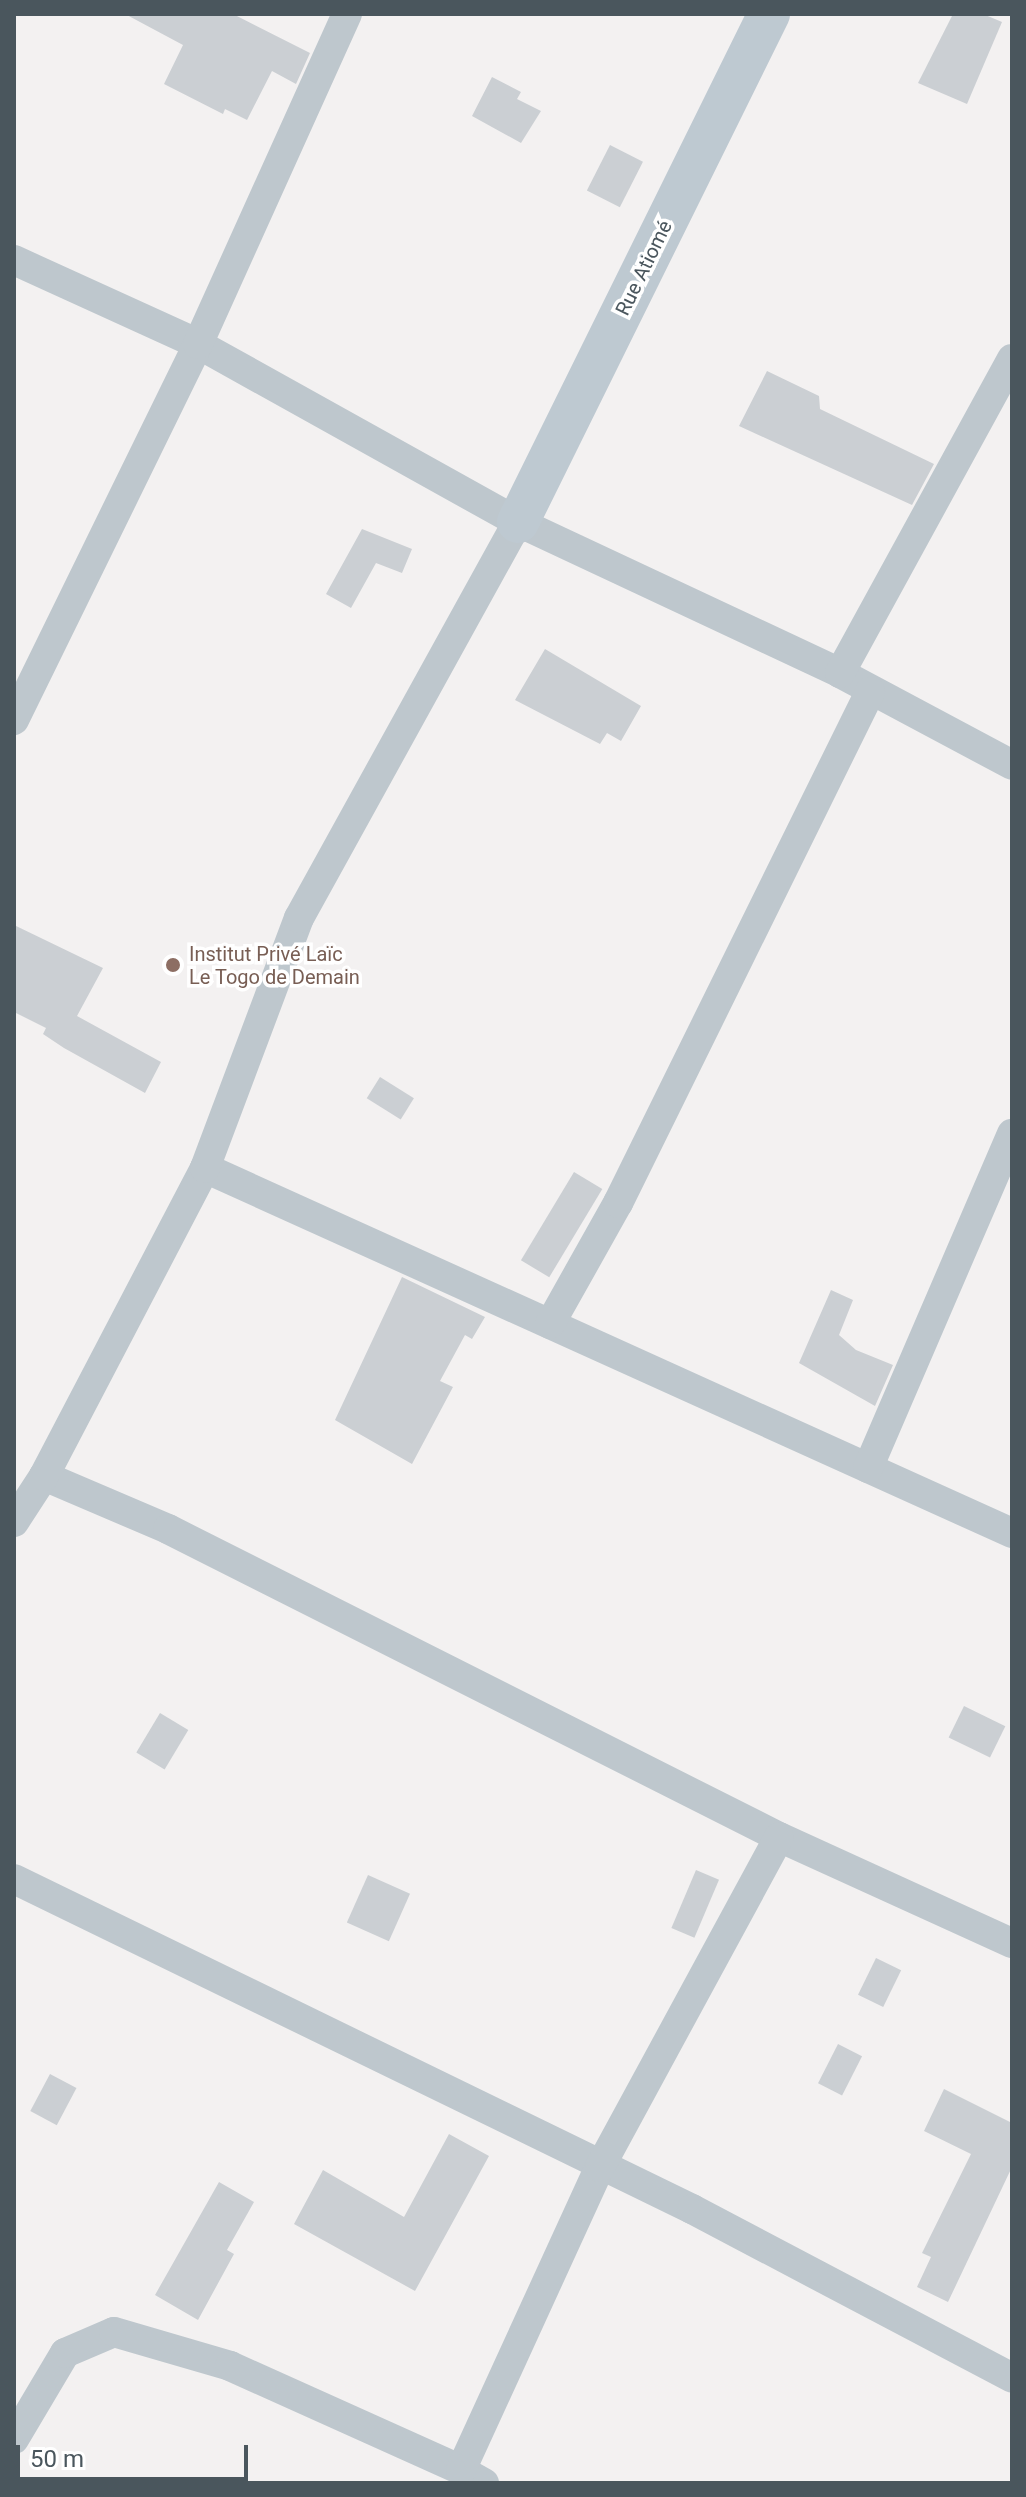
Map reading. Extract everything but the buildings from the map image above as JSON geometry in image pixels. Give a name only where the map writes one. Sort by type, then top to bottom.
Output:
[{"type":"street","points":[[14,720],[198,344],[347,14]]},
{"type":"street","name":"Rue Atiomé","points":[[518,522],[769,14]]},
{"type":"street","points":[[14,260],[198,344],[518,522],[840,673],[870,692],[1012,765]]},
{"type":"street","points":[[840,673],[1008,379]]},
{"type":"street","points":[[14,1522],[44,1476],[205,1168],[299,918],[518,522]]},
{"type":"street","points":[[550,1324],[618,1203],[870,692]]},
{"type":"street","points":[[868,1468],[1012,1134]]},
{"type":"street","points":[[205,1168],[1012,1533]]},
{"type":"street","points":[[44,1476],[168,1529],[779,1837],[1012,1943]]},
{"type":"street","points":[[14,2439],[65,2353],[114,2332],[230,2366],[472,2476],[600,2167],[779,1837]]},
{"type":"street","points":[[14,1879],[600,2167],[692,2209],[1012,2378]]},
{"type":"place","name":"Institut Privé Laïc Le Togo de Demain","points":[[173,965]]}]
